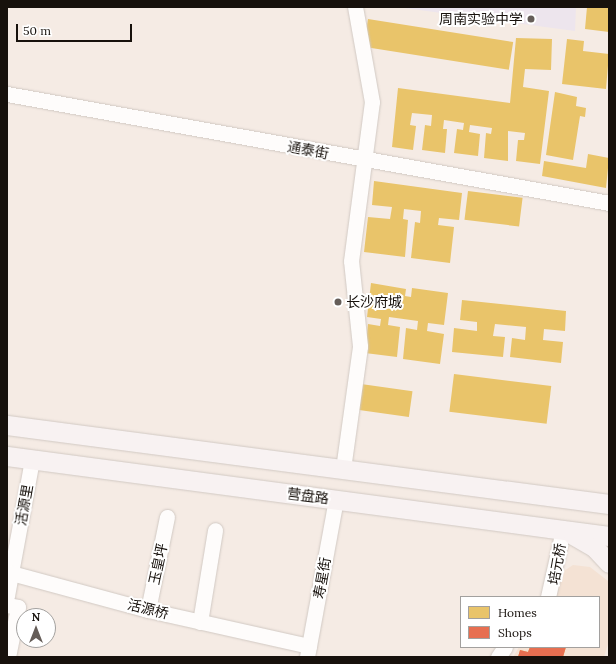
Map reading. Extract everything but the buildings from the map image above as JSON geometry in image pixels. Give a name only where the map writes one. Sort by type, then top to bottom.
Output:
[{"type":"main road","points":[[7,425],[609,504]]},
{"type":"main road","name":"营盘路","points":[[7,456],[609,536]]},
{"type":"main road","points":[[563,530],[594,547],[609,563]]},
{"type":"street","points":[[343,469],[360,346],[351,261],[372,102],[355,7]]},
{"type":"street","name":"通泰街","points":[[7,94],[364,160],[609,203]]},
{"type":"street","name":"活源里","points":[[11,573],[32,460]]},
{"type":"street","name":"寿星街","points":[[308,652],[336,499]]},
{"type":"street","name":"玉皇坪","points":[[148,610],[167,517]]},
{"type":"street","points":[[200,622],[215,530]]},
{"type":"street","name":"培元桥","points":[[548,596],[563,530]]},
{"type":"street","points":[[7,596],[11,573]]},
{"type":"street","name":"活源桥","points":[[11,573],[148,610],[200,622],[308,652]]},
{"type":"street","points":[[7,604],[18,608],[8,657]]},
{"type":"street","points":[[498,657],[504,648]]},
{"type":"shaded area","name":"周南实验中学","points":[[397,7],[576,7],[575,31]]},
{"type":"shaded area","points":[[573,565],[590,567],[608,581],[609,641],[604,657],[513,657],[518,648],[600,648],[600,596],[555,596],[564,571]]},
{"type":"place","name":"周南实验中学","points":[[531,19]]},
{"type":"place","name":"长沙府城","points":[[338,302]]}]
